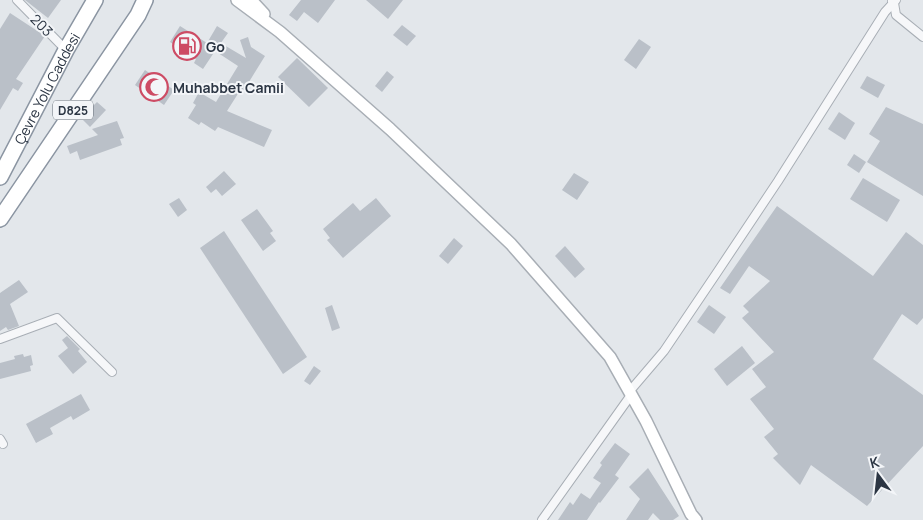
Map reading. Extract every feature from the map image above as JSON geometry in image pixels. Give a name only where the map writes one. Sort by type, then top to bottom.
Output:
[{"type":"highway","name":"Çevre Yolu Caddesi","points":[[0,177],[66,50],[95,0]]},
{"type":"highway","name":"Çevre Yolu Caddesi","points":[[0,219],[138,15],[145,0]]},
{"type":"highway","points":[[138,15],[154,0]]},
{"type":"main road","points":[[237,0],[280,32],[390,129],[510,244],[610,357],[690,514],[696,520]]},
{"type":"main road","points":[[251,0],[280,32]]},
{"type":"street","name":"203","points":[[17,0],[66,50]]},
{"type":"street","points":[[893,1],[896,16],[923,36]]},
{"type":"street","points":[[542,520],[630,394],[664,351],[711,282],[893,1]]},
{"type":"street","points":[[0,339],[57,318],[112,372]]},
{"type":"building","points":[[25,0],[61,0],[48,18]]},
{"type":"building","points":[[301,0],[335,0],[318,23],[304,12],[297,21],[289,15]]},
{"type":"building","points":[[366,0],[403,0],[388,19]]},
{"type":"building","points":[[10,13],[45,36],[16,79],[23,83],[18,91],[13,88],[0,110],[0,29]]},
{"type":"building","points":[[402,25],[416,36],[407,46],[393,35]]},
{"type":"building","points":[[180,26],[207,43],[217,26],[228,33],[218,47],[224,45],[246,58],[240,40],[248,37],[251,47],[265,56],[244,90],[241,89],[227,111],[272,130],[264,147],[218,127],[215,131],[201,122],[199,125],[188,118],[196,105],[193,103],[199,92],[216,102],[238,66],[215,51],[203,69],[194,63],[196,59],[170,42]]},
{"type":"building","points":[[639,39],[651,47],[636,69],[624,60]]},
{"type":"building","points":[[297,58],[328,88],[309,107],[278,77]]},
{"type":"building","name":"Muhabbet Camii","points":[[145,70],[174,90],[164,105],[135,85]]},
{"type":"building","points":[[387,71],[394,77],[382,92],[375,86]]},
{"type":"building","points":[[867,76],[885,85],[878,98],[860,88]]},
{"type":"building","points":[[97,102],[106,110],[90,127],[81,118]]},
{"type":"building","points":[[886,107],[923,124],[923,196],[867,162],[880,141],[869,134]]},
{"type":"building","points":[[839,112],[855,123],[845,140],[828,129]]},
{"type":"building","points":[[117,121],[124,138],[120,139],[122,145],[80,160],[77,151],[70,154],[67,146],[98,135],[92,129]]},
{"type":"building","points":[[854,154],[866,162],[859,173],[847,165]]},
{"type":"building","points":[[224,171],[236,184],[222,196],[216,189],[211,193],[206,187]]},
{"type":"building","points":[[574,173],[589,182],[577,200],[562,190]]},
{"type":"building","points":[[863,178],[900,200],[887,222],[850,199]]},
{"type":"building","points":[[179,198],[187,210],[178,217],[169,204]]},
{"type":"building","points":[[376,198],[391,216],[343,258],[327,240],[330,238],[323,229],[353,203],[360,211]]},
{"type":"building","points":[[777,206],[873,276],[906,232],[923,245],[923,318],[917,325],[902,314],[873,359],[923,395],[923,446],[867,506],[811,465],[800,485],[773,458],[778,454],[764,437],[774,429],[750,399],[766,387],[752,369],[774,352],[742,318],[749,312],[743,306],[770,281],[749,266],[730,294],[720,288]]},
{"type":"building","points":[[257,209],[273,231],[270,233],[276,241],[263,251],[241,220]]},
{"type":"building","points":[[224,231],[307,357],[283,374],[200,248]]},
{"type":"building","points":[[454,238],[463,246],[448,264],[439,256]]},
{"type":"building","points":[[565,246],[585,269],[575,278],[555,256]]},
{"type":"building","points":[[19,280],[28,292],[10,304],[19,326],[8,330],[6,327],[0,331],[0,293]]},
{"type":"building","points":[[332,305],[340,328],[332,331],[325,308]]},
{"type":"building","points":[[709,305],[726,317],[714,334],[697,322]]},
{"type":"building","points":[[67,336],[80,349],[78,351],[87,362],[73,374],[58,356],[68,348],[62,340]]},
{"type":"building","points":[[742,346],[755,363],[727,386],[714,369]]},
{"type":"building","points":[[23,354],[24,357],[31,355],[33,365],[30,366],[31,371],[0,379],[0,363],[15,359],[14,356]]},
{"type":"building","points":[[314,366],[321,371],[310,385],[304,381]]},
{"type":"building","points":[[81,394],[90,410],[73,420],[71,416],[50,428],[53,434],[36,443],[26,424]]},
{"type":"building","points":[[615,443],[630,454],[615,475],[619,478],[587,520],[558,520],[570,502],[573,505],[581,493],[590,499],[601,483],[593,478],[602,465],[600,463]]},
{"type":"building","points":[[648,468],[679,516],[673,520],[660,520],[653,513],[648,520],[626,520],[640,499],[629,487]]},
{"type":"place","name":"Go","points":[[187,46]]},
{"type":"place","name":"Muhabbet Camii","points":[[154,87]]}]
